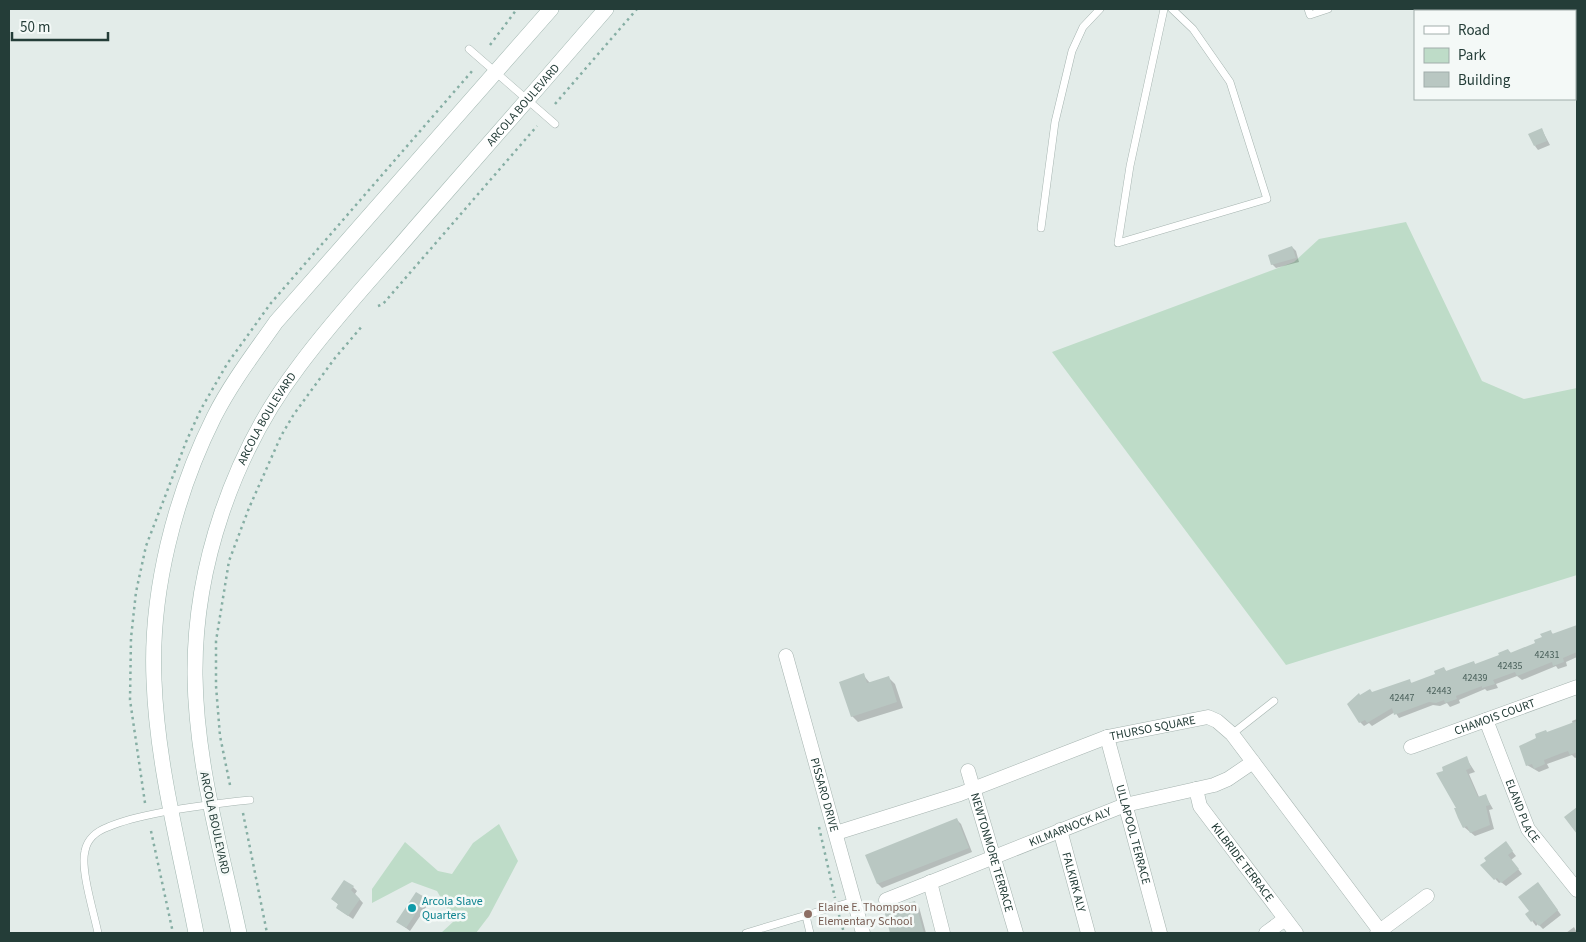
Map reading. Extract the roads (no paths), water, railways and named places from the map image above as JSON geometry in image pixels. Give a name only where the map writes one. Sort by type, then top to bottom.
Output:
[{"type":"main road","points":[[196,933],[160,740],[154,680],[154,616],[163,565],[176,516],[194,464],[211,424],[245,366],[276,322],[551,9]]},
{"type":"main road","name":"ARCOLA BOULEVARD","points":[[239,933],[210,806],[202,763],[196,710],[197,628],[211,547],[244,461],[268,414],[299,365],[606,9]]},
{"type":"street","name":"PISSARO DRIVE","points":[[786,656],[863,933]]},
{"type":"street","name":"CHAMOIS COURT","points":[[1411,747],[1577,687]]},
{"type":"street","name":"THURSO SQUARE","points":[[836,833],[974,789],[1107,737],[1208,717],[1217,721],[1232,734],[1379,932]]},
{"type":"street","name":"ELAND PLACE","points":[[1486,720],[1528,829],[1577,890]]},
{"type":"street","name":"ULLAPOOL TERRACE","points":[[1107,737],[1160,933]]},
{"type":"street","name":"KILMARNOCK ALY","points":[[886,900],[1125,805],[1196,789],[1228,779],[1253,762]]},
{"type":"street","name":"NEWTONMORE TERRACE","points":[[968,771],[1016,933]]},
{"type":"street","name":"KILBRIDE TERRACE","points":[[1196,789],[1200,806],[1296,933]]},
{"type":"street","name":"FALKIRK ALY","points":[[1060,830],[1088,933]]},
{"type":"street","points":[[930,882],[943,933]]},
{"type":"street","points":[[1379,932],[1427,896]]},
{"type":"street","points":[[1266,933],[1285,919]]},
{"type":"lane","points":[[1041,228],[1055,122],[1072,50],[1083,27],[1100,9]]},
{"type":"lane","points":[[1164,9],[1130,166],[1118,243],[1267,198],[1230,82],[1193,29],[1172,9]]},
{"type":"lane","points":[[1308,9],[1310,15],[1328,9]]},
{"type":"lane","points":[[469,49],[555,124]]},
{"type":"lane","points":[[1232,734],[1274,701]]},
{"type":"lane","points":[[98,933],[83,862],[89,840],[107,827],[172,811],[250,800]]},
{"type":"lane","points":[[751,933],[854,901]]},
{"type":"lane","points":[[806,916],[810,933]]},
{"type":"place","name":"Arcola Slave Quarters","points":[[412,908]]},
{"type":"place","name":"Elaine E. Thompson Elementary School","points":[[808,914]]}]
